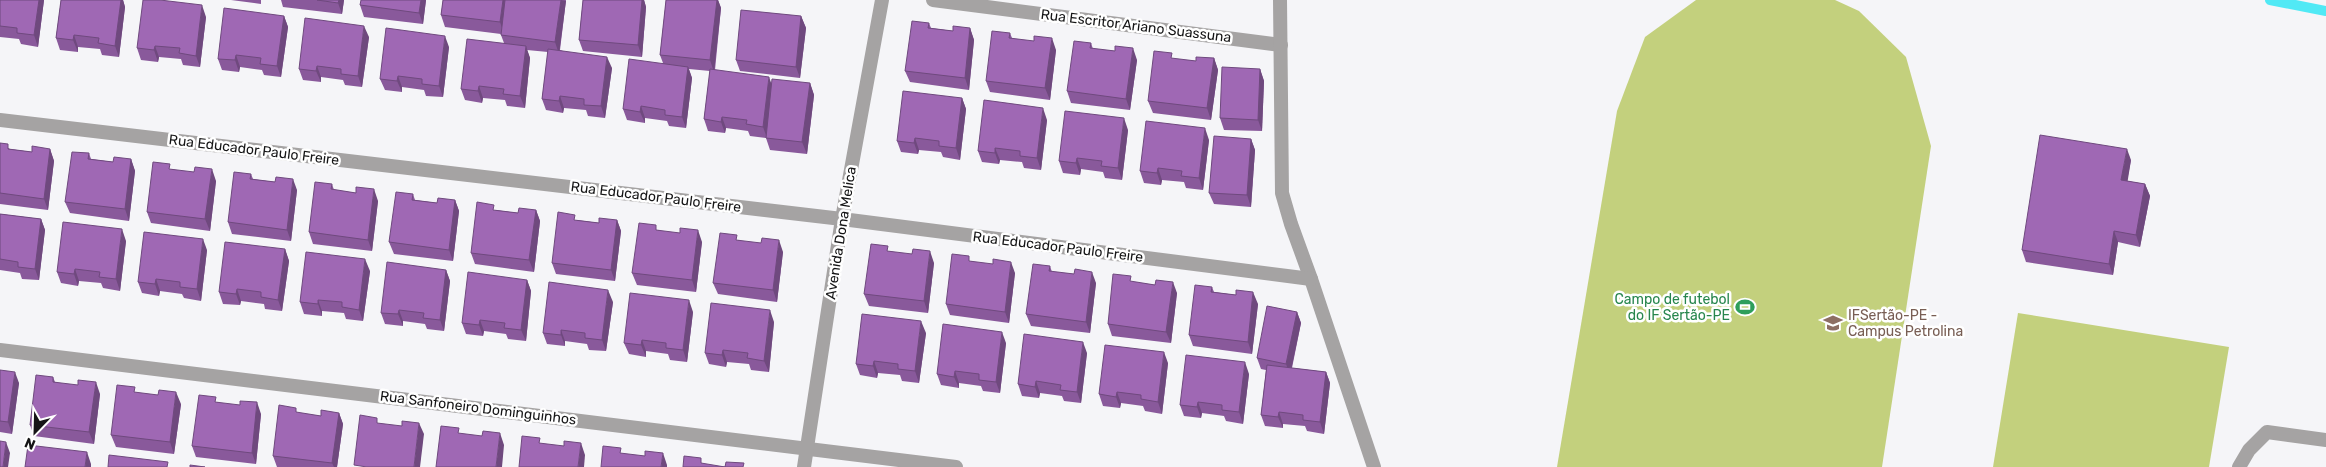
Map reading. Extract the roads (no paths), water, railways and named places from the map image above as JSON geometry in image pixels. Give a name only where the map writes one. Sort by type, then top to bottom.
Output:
[{"type":"street","name":"Avenida Dona Melica","points":[[804,467],[842,220],[882,0]]},
{"type":"street","name":"Rua Escritor Ariano Suassuna","points":[[932,0],[1281,45]]},
{"type":"street","points":[[1280,0],[1282,193],[1374,467]]},
{"type":"street","name":"Rua Educador Paulo Freire","points":[[0,120],[842,220],[1311,279]]},
{"type":"street","name":"Rua Sanfoneiro Dominguinhos","points":[[0,350],[956,467]]},
{"type":"street","points":[[2239,467],[2248,450],[2267,432],[2326,440]]},
{"type":"waterway","points":[[2270,0],[2326,11]]},
{"type":"place","name":"Campo de futebol do IF Sertão-PE","points":[[1745,307]]},
{"type":"place","name":"IFSertão-PE - Campus Petrolina","points":[[1833,323]]}]
